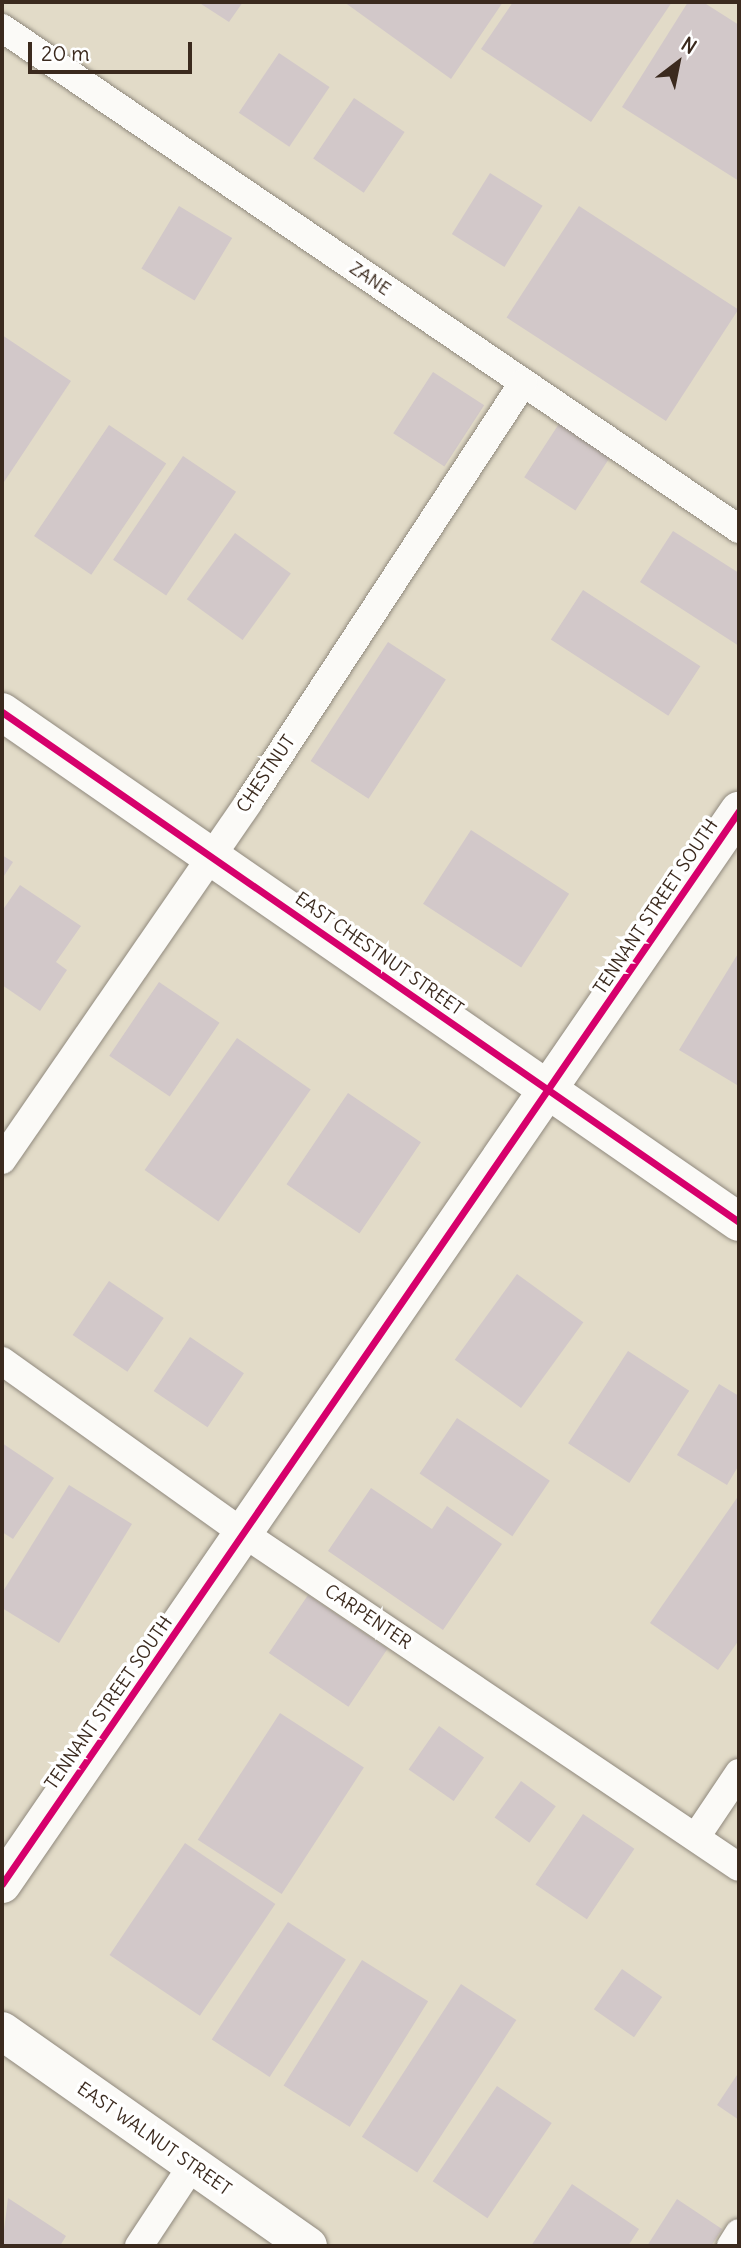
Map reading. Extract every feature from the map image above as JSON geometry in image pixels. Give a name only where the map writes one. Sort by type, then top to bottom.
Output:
[{"type":"street","name":"EAST CHESTNUT STREET","points":[[2,712],[739,1222]]},
{"type":"street","name":"TENNANT STREET SOUTH","points":[[2,1884],[551,1091],[739,811]]},
{"type":"street","name":"EAST WALNUT STREET","points":[[2,2031],[308,2246]]},
{"type":"lane","name":"ZANE","points":[[2,28],[739,529]]},
{"type":"lane","name":"CHESTNUT","points":[[2,1160],[210,856],[523,383]]},
{"type":"lane","name":"CARPENTER","points":[[2,1361],[246,1535],[739,1867]]},
{"type":"lane","points":[[696,1837],[739,1773]]},
{"type":"lane","points":[[139,2246],[191,2166]]},
{"type":"lane","points":[[731,2246],[739,2233]]},
{"type":"building","points":[[198,2],[243,2],[229,22]]},
{"type":"building","points":[[344,2],[503,2],[451,79]]},
{"type":"building","points":[[513,2],[672,2],[591,122],[481,49]]},
{"type":"building","points":[[688,2],[703,2],[739,25],[739,181],[622,107]]},
{"type":"building","points":[[279,53],[330,87],[289,147],[239,113]]},
{"type":"building","points":[[354,98],[405,132],[364,193],[313,159]]},
{"type":"building","points":[[490,173],[543,206],[504,267],[452,234]]},
{"type":"building","points":[[179,206],[232,238],[195,301],[141,269]]},
{"type":"building","points":[[579,206],[738,309],[666,421],[507,318]]},
{"type":"building","points":[[2,335],[71,381],[2,485]]},
{"type":"building","points":[[433,372],[484,405],[444,466],[393,433]]},
{"type":"building","points":[[564,416],[615,449],[575,510],[524,477]]},
{"type":"building","points":[[109,425],[166,464],[91,575],[34,536]]},
{"type":"building","points":[[183,456],[236,492],[166,595],[113,560]]},
{"type":"building","points":[[673,531],[739,573],[739,646],[640,582]]},
{"type":"building","points":[[235,533],[291,574],[243,640],[187,599]]},
{"type":"building","points":[[583,590],[700,666],[668,716],[551,639]]},
{"type":"building","points":[[388,642],[446,680],[369,799],[311,761]]},
{"type":"building","points":[[471,830],[569,894],[521,968],[423,904]]},
{"type":"building","points":[[2,855],[13,862],[2,879]]},
{"type":"building","points":[[20,885],[81,926],[56,962],[67,970],[40,1011],[2,985],[2,911]]},
{"type":"building","points":[[739,952],[739,1082],[737,1085],[679,1050]]},
{"type":"building","points":[[159,982],[220,1023],[170,1097],[109,1056]]},
{"type":"building","points":[[237,1038],[311,1090],[218,1222],[145,1170]]},
{"type":"building","points":[[348,1093],[421,1142],[359,1233],[286,1184]]},
{"type":"building","points":[[517,1274],[583,1322],[521,1408],[455,1360]]},
{"type":"building","points":[[109,1281],[164,1318],[127,1372],[73,1335]]},
{"type":"building","points":[[190,1337],[244,1373],[208,1427],[154,1391]]},
{"type":"building","points":[[628,1351],[689,1391],[629,1483],[568,1443]]},
{"type":"building","points":[[719,1384],[739,1396],[739,1465],[727,1485],[677,1455]]},
{"type":"building","points":[[457,1418],[550,1481],[512,1536],[420,1474]]},
{"type":"building","points":[[2,1443],[54,1478],[13,1539],[2,1532]]},
{"type":"building","points":[[69,1485],[132,1524],[59,1643],[2,1608],[2,1593]]},
{"type":"building","points":[[371,1488],[432,1529],[447,1506],[502,1544],[443,1630],[328,1551]]},
{"type":"building","points":[[739,1495],[739,1640],[718,1670],[650,1623]]},
{"type":"building","points":[[308,1595],[388,1649],[348,1707],[269,1653]]},
{"type":"building","points":[[280,1713],[364,1767],[282,1894],[198,1840]]},
{"type":"building","points":[[439,1726],[484,1758],[454,1801],[409,1769]]},
{"type":"building","points":[[521,1781],[556,1806],[529,1843],[495,1817]]},
{"type":"building","points":[[583,1814],[634,1849],[587,1919],[535,1884]]},
{"type":"building","points":[[185,1843],[275,1904],[200,2016],[110,1955]]},
{"type":"building","points":[[288,1922],[346,1960],[270,2077],[212,2039]]},
{"type":"building","points":[[362,1960],[428,2001],[350,2127],[284,2086]]},
{"type":"building","points":[[622,1969],[662,1997],[634,2037],[594,2009]]},
{"type":"building","points":[[461,1984],[516,2020],[417,2173],[362,2137]]},
{"type":"building","points":[[739,2072],[739,2120],[717,2105]]},
{"type":"building","points":[[497,2086],[552,2123],[487,2218],[433,2181]]},
{"type":"building","points":[[572,2184],[639,2229],[628,2246],[531,2246]]},
{"type":"building","points":[[8,2198],[66,2236],[60,2246],[2,2246]]},
{"type":"building","points":[[677,2199],[722,2229],[711,2246],[647,2246]]},
{"type":"cycle path","points":[[2,712],[739,1222]]},
{"type":"cycle path","points":[[2,1884],[739,811]]}]
